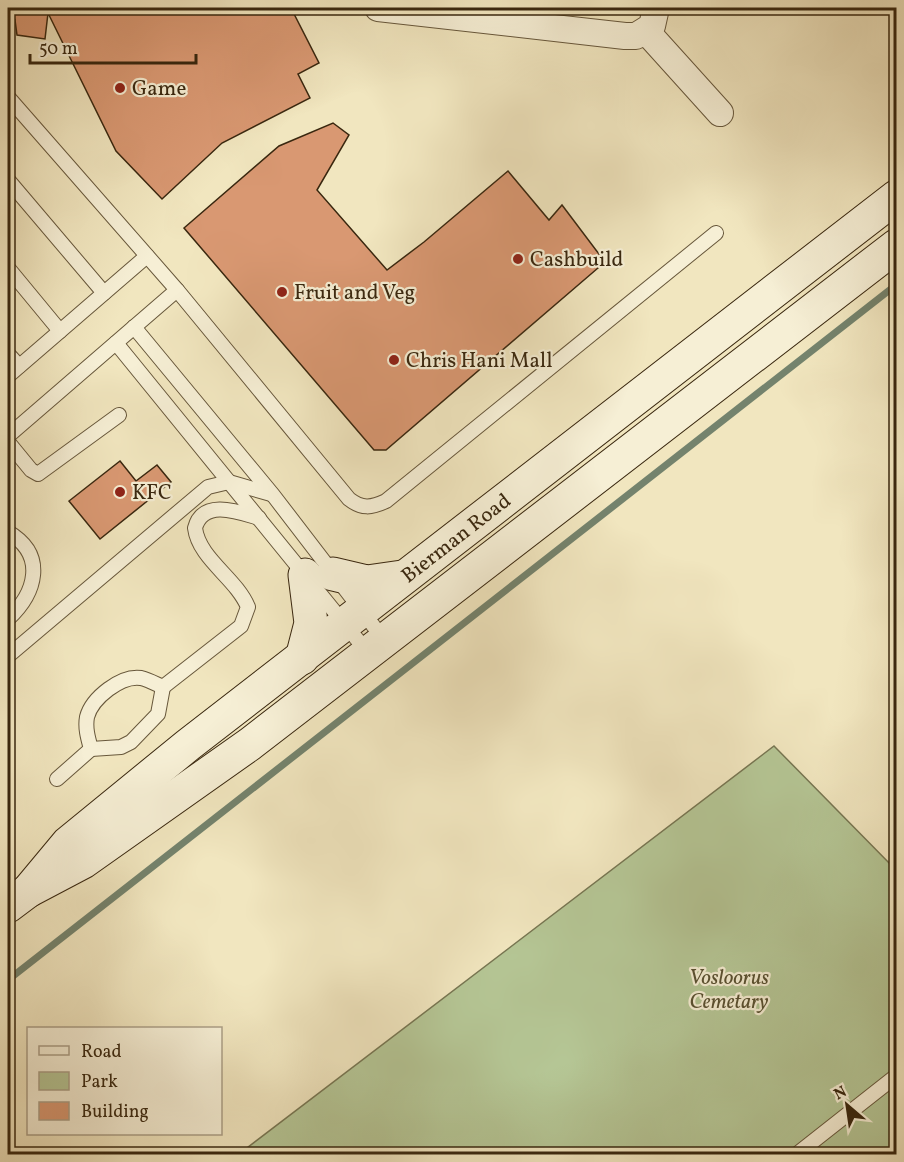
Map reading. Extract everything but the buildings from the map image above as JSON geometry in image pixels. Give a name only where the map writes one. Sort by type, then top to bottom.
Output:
[{"type":"main road","name":"Bierman Road","points":[[18,899],[68,843],[402,577],[897,197]]},
{"type":"main road","name":"Bierman Road","points":[[18,899],[83,862],[250,744],[897,246]]},
{"type":"main road","points":[[302,658],[311,623],[319,574],[367,582],[402,577]]},
{"type":"street","points":[[378,8],[625,36],[636,36],[652,26],[656,8]]},
{"type":"street","points":[[646,31],[720,113]]},
{"type":"lane","points":[[8,98],[177,290],[349,499],[359,507],[374,507],[407,484],[716,233]]},
{"type":"lane","points":[[8,180],[104,293]]},
{"type":"lane","points":[[8,376],[147,256]]},
{"type":"lane","points":[[8,268],[60,331]]},
{"type":"lane","points":[[8,436],[177,290]]},
{"type":"lane","points":[[134,327],[273,495],[319,574],[377,647]]},
{"type":"lane","points":[[116,343],[259,518],[319,574],[377,647]]},
{"type":"lane","points":[[8,354],[19,366]]},
{"type":"lane","points":[[8,442],[31,470],[38,474],[118,415]]},
{"type":"lane","points":[[8,656],[208,487],[229,482],[273,495]]},
{"type":"lane","points":[[57,779],[91,749],[121,747],[131,742],[158,714],[163,687],[241,626],[248,607],[243,595],[200,545],[196,537],[197,522],[202,515],[215,509],[227,509],[259,518]]},
{"type":"lane","points":[[8,532],[30,553],[34,575],[27,595],[8,619]]},
{"type":"lane","points":[[91,749],[86,728],[87,717],[96,701],[121,683],[134,678],[163,687]]},
{"type":"lane","points":[[797,1155],[897,1076]]},
{"type":"green space","name":"Vosloorus Cemetary","points":[[774,746],[896,870],[896,1154],[239,1154]]},
{"type":"waterway","points":[[8,980],[896,285]]},
{"type":"place","name":"Game","points":[[120,88]]},
{"type":"place","name":"Cashbuild","points":[[518,259]]},
{"type":"place","name":"Fruit and Veg","points":[[282,292]]},
{"type":"place","name":"Chris Hani Mall","points":[[394,360]]},
{"type":"place","name":"KFC","points":[[120,492]]}]
